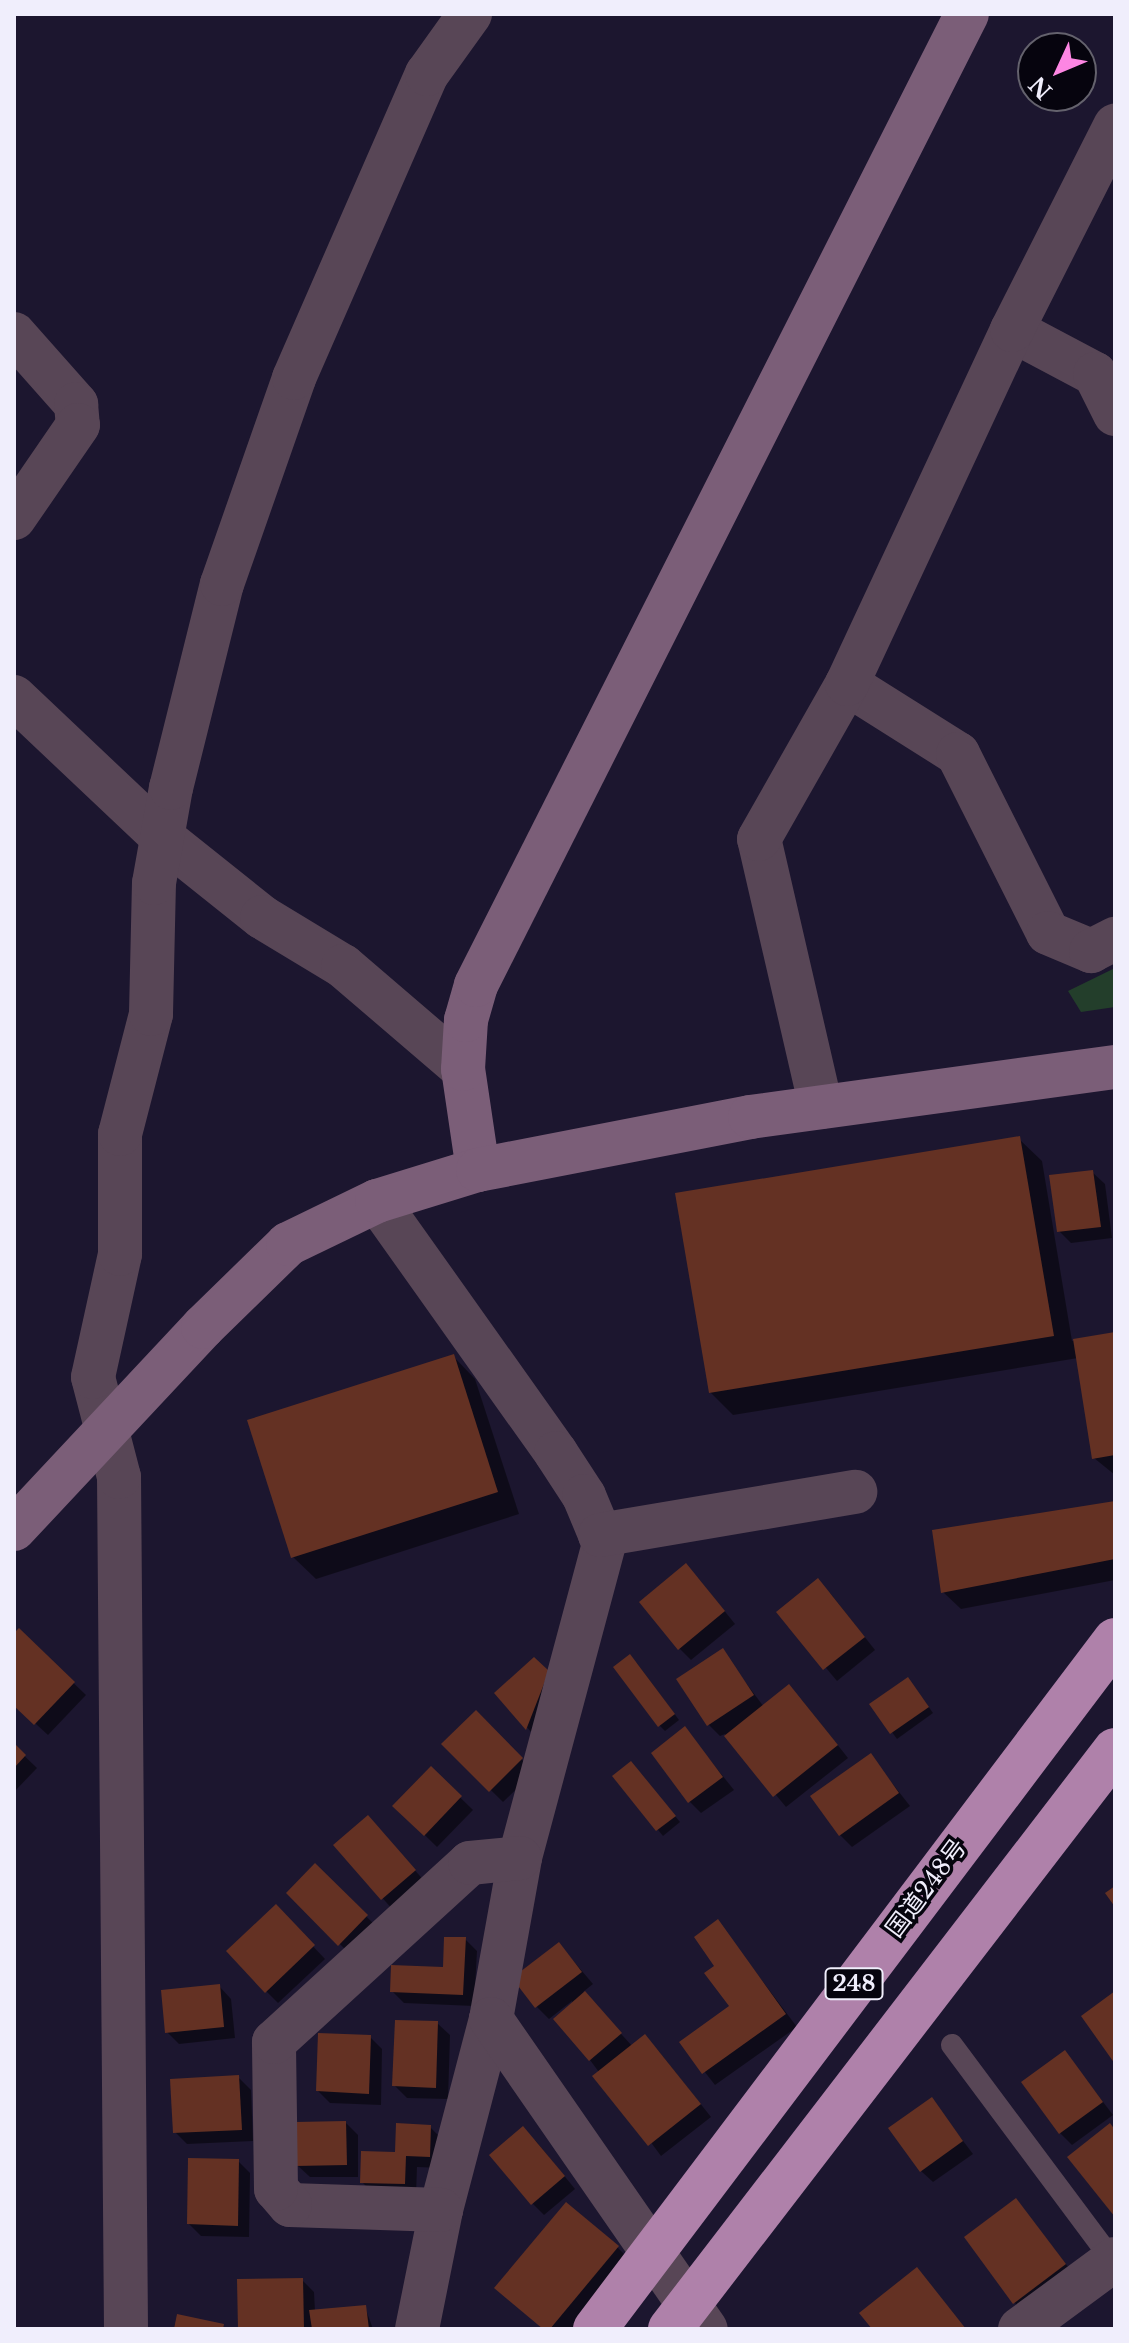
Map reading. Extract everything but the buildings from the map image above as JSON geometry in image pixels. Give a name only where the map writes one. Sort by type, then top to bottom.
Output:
[{"type":"highway","name":"国道248号","points":[[595,2329],[1115,1640]]},
{"type":"highway","name":"248","points":[[688,2321],[1115,1750]]},
{"type":"street","points":[[126,2329],[119,1477],[93,1377],[120,1254],[120,1134],[151,1014],[154,883],[222,584],[294,378],[427,74],[470,14]]},
{"type":"street","points":[[478,1170],[463,1069],[466,1020],[476,985],[967,14]]},
{"type":"street","points":[[821,1107],[759,839],[847,684],[1012,330],[1115,126]]},
{"type":"street","points":[[1012,330],[1095,374],[1115,414]]},
{"type":"street","points":[[14,334],[76,404],[78,425],[14,518]]},
{"type":"street","points":[[847,684],[958,754],[1048,933],[1091,951],[1115,939]]},
{"type":"street","points":[[14,697],[163,838],[262,917],[343,966],[463,1069]]},
{"type":"street","points":[[14,1529],[106,1429],[288,1244],[377,1201],[478,1170],[821,1107],[1115,1067]]},
{"type":"street","points":[[377,1201],[556,1453],[602,1540],[520,1858],[491,2019],[441,2210],[417,2329]]},
{"type":"street","points":[[602,1540],[855,1492]]},
{"type":"street","points":[[441,2210],[290,2205],[276,2189],[274,2042],[470,1863],[520,1858]]},
{"type":"street","points":[[491,2019],[655,2252],[688,2321]]},
{"type":"street","points":[[1020,2329],[1114,2260]]},
{"type":"lane","points":[[952,2045],[1114,2260]]},
{"type":"green space","points":[[1115,968],[1115,1007],[1081,1012],[1068,991]]}]
